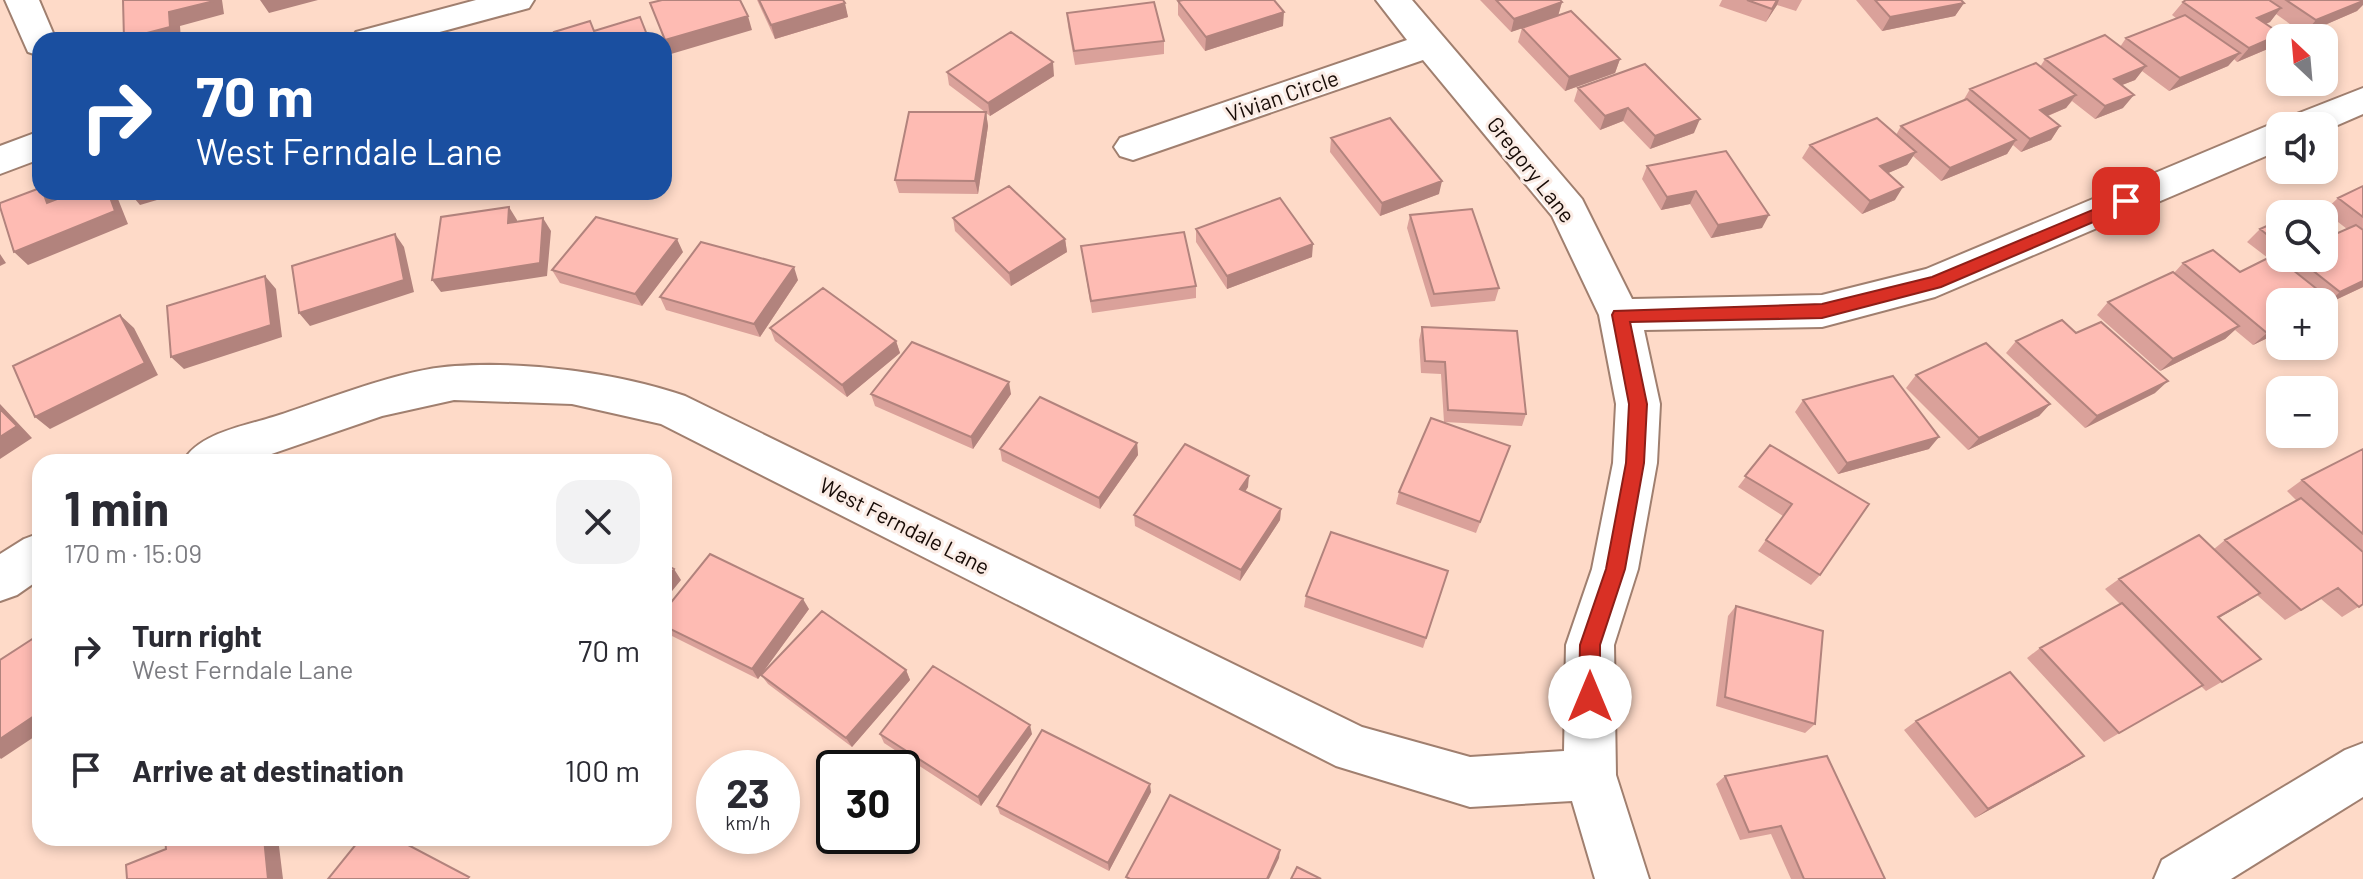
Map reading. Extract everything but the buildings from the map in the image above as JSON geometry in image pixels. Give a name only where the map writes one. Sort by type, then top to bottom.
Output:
[{"type":"street","points":[[22,0],[35,32]]},
{"type":"street","points":[[398,32],[517,0]]},
{"type":"street","name":"Gregory Lane","points":[[1393,0],[1568,209],[1620,315],[1638,404],[1635,463],[1615,569],[1590,645],[1590,775],[1622,879]]},
{"type":"street","name":"Vivian Circle","points":[[1133,147],[1432,44]]},
{"type":"street","points":[[2335,112],[2363,100]]},
{"type":"street","points":[[1620,315],[1822,311],[1935,282],[2266,141]]},
{"type":"street","points":[[0,161],[32,147]]},
{"type":"street","name":"West Ferndale Lane","points":[[222,454],[382,399],[454,383],[572,387],[670,408],[1354,749],[1470,782],[1590,775]]},
{"type":"street","points":[[0,580],[32,558]]},
{"type":"street","points":[[2181,879],[2363,768]]},
{"type":"route","points":[[1590,697],[1590,645],[1615,569],[1635,463],[1638,404],[1620,315],[1822,311],[1935,282],[2126,201]]}]
